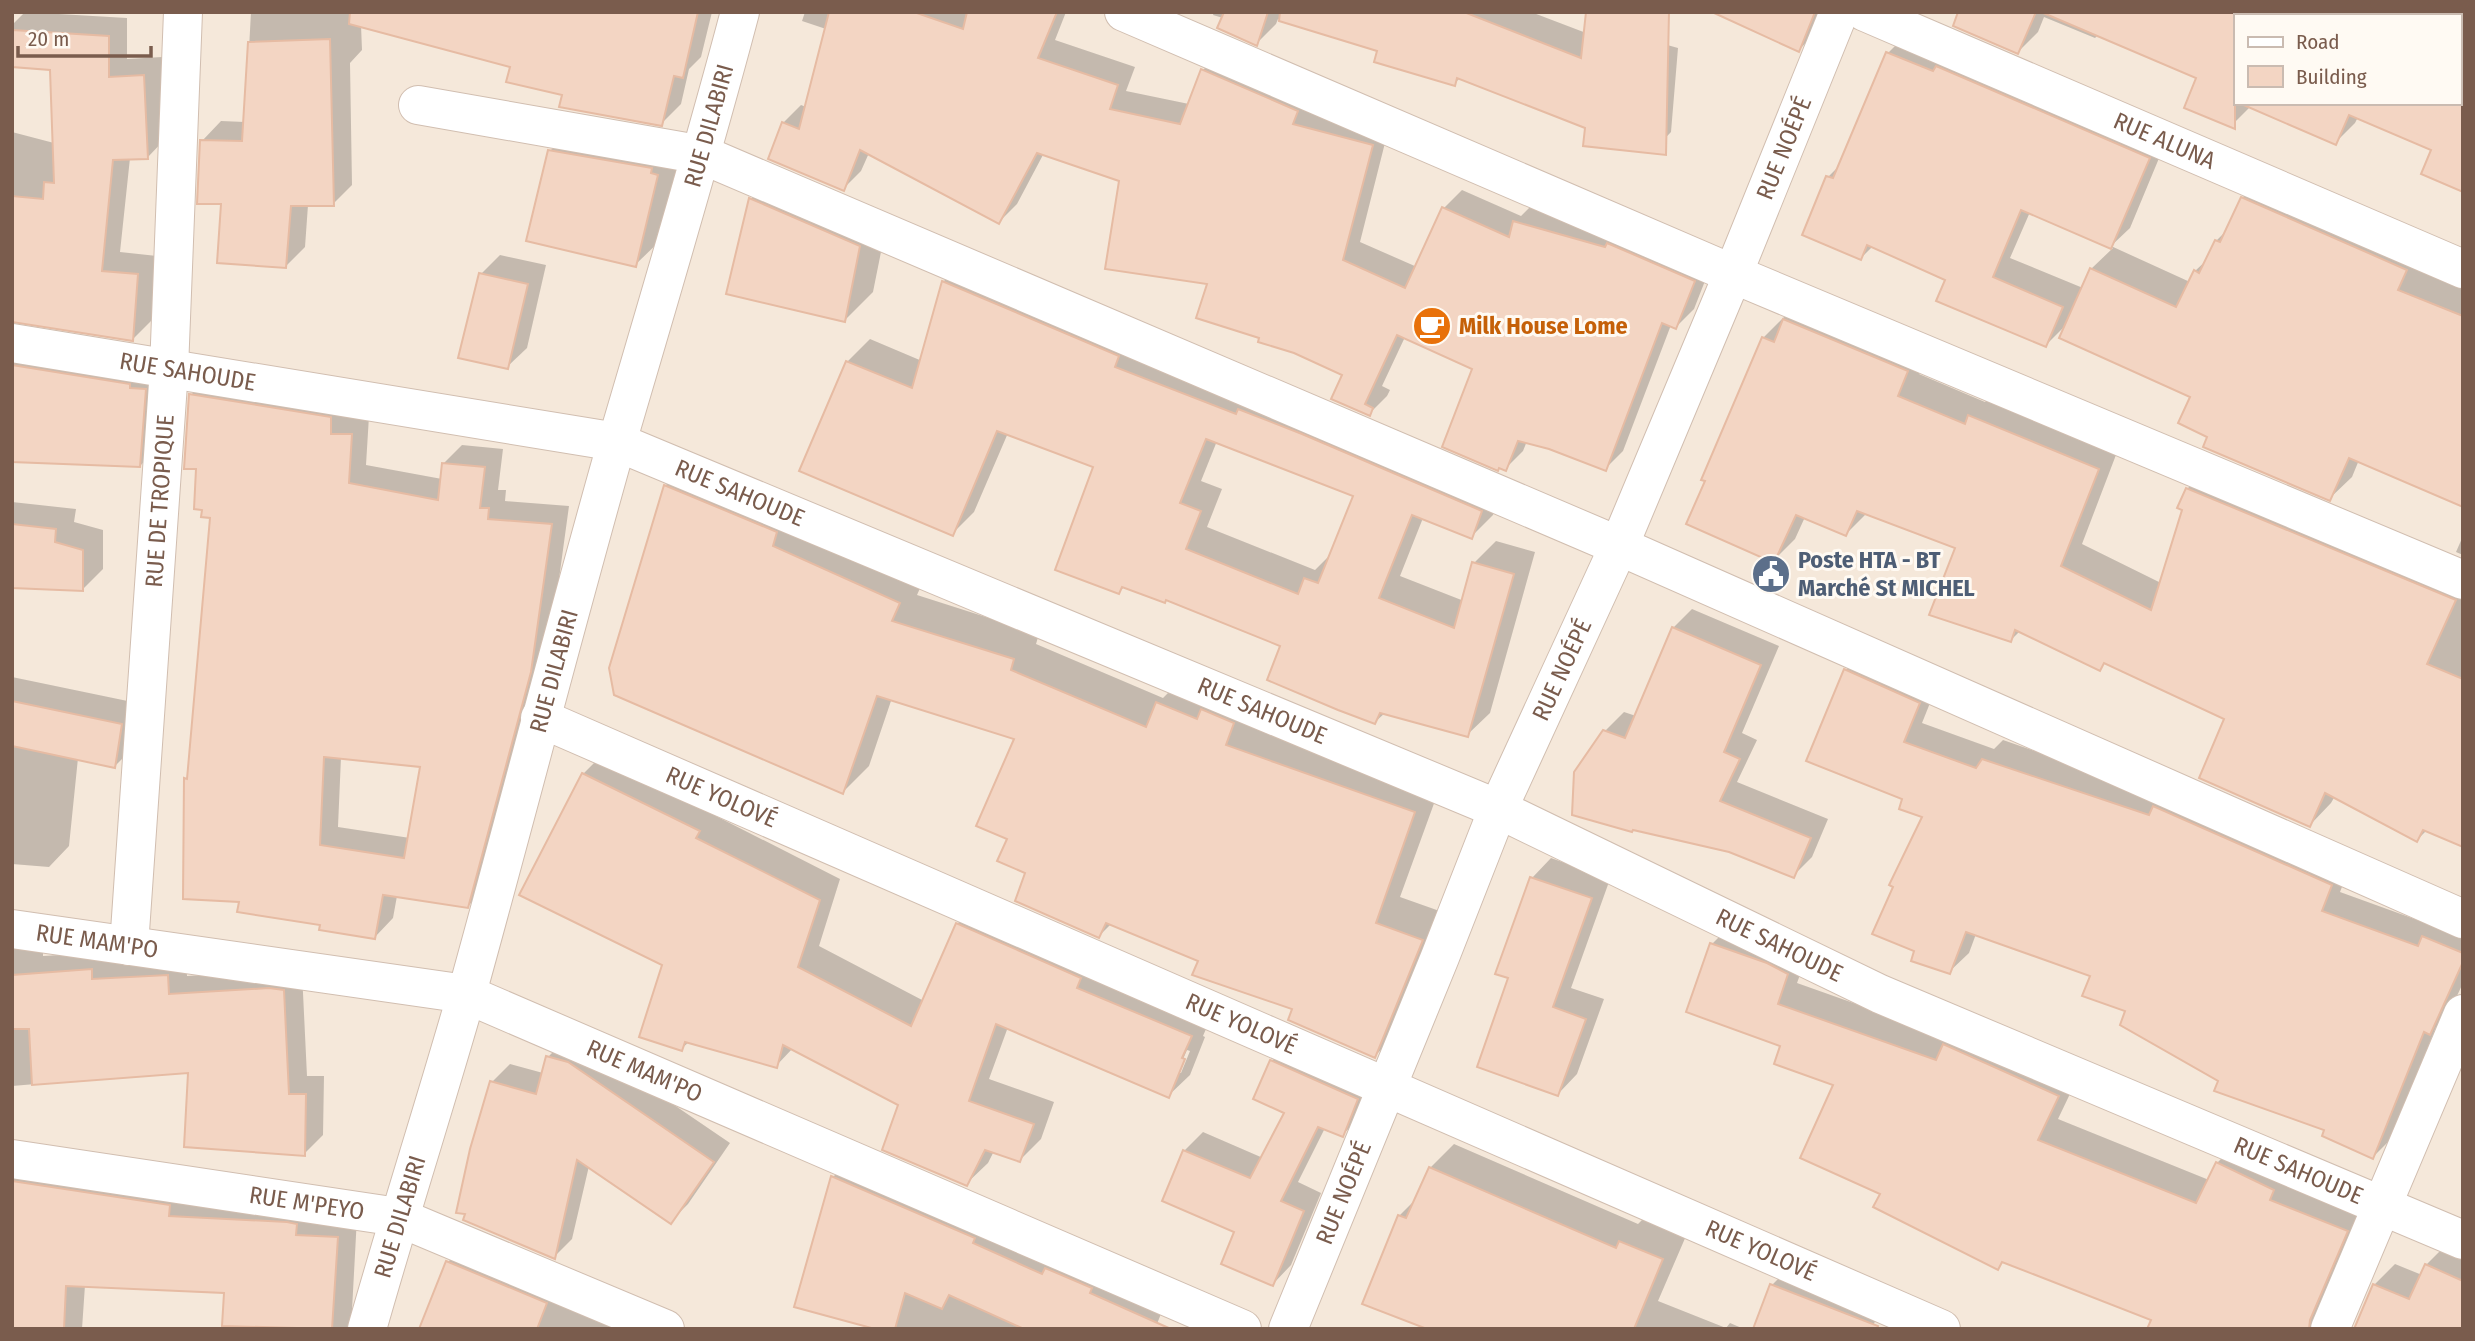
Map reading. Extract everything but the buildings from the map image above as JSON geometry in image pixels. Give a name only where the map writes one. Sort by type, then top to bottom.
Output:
[{"type":"street","name":"RUE DE TROPIQUE","points":[[129,946],[169,369],[183,12]]},
{"type":"street","name":"RUE DILABIRI","points":[[367,1329],[466,994],[617,442],[703,155],[740,12]]},
{"type":"street","points":[[1124,12],[1733,274],[2463,580]]},
{"type":"street","name":"RUE NOÉPÉ","points":[[1288,1329],[1498,810],[1619,546],[1839,12]]},
{"type":"street","name":"RUE ALUNA","points":[[1865,12],[2463,269]]},
{"type":"street","points":[[418,105],[703,155],[1619,546],[2463,919]]},
{"type":"street","name":"RUE SAHOUDE","points":[[12,343],[617,442],[1498,810],[1880,994],[2463,1240]]},
{"type":"street","name":"RUE YOLOVÉ","points":[[540,718],[1941,1329]]},
{"type":"street","name":"RUE MAM'PO","points":[[12,929],[466,994],[1242,1329]]},
{"type":"street","points":[[2330,1329],[2463,1014]]},
{"type":"street","name":"RUE M'PEYO","points":[[12,1159],[398,1217],[665,1329]]},
{"type":"shaded area","points":[[12,12],[2463,12],[2463,1329],[12,1329]]},
{"type":"place","name":"Milk House Lome","points":[[1432,326]]},
{"type":"place","name":"Poste HTA - BT Marché St MICHEL","points":[[1771,574]]}]
